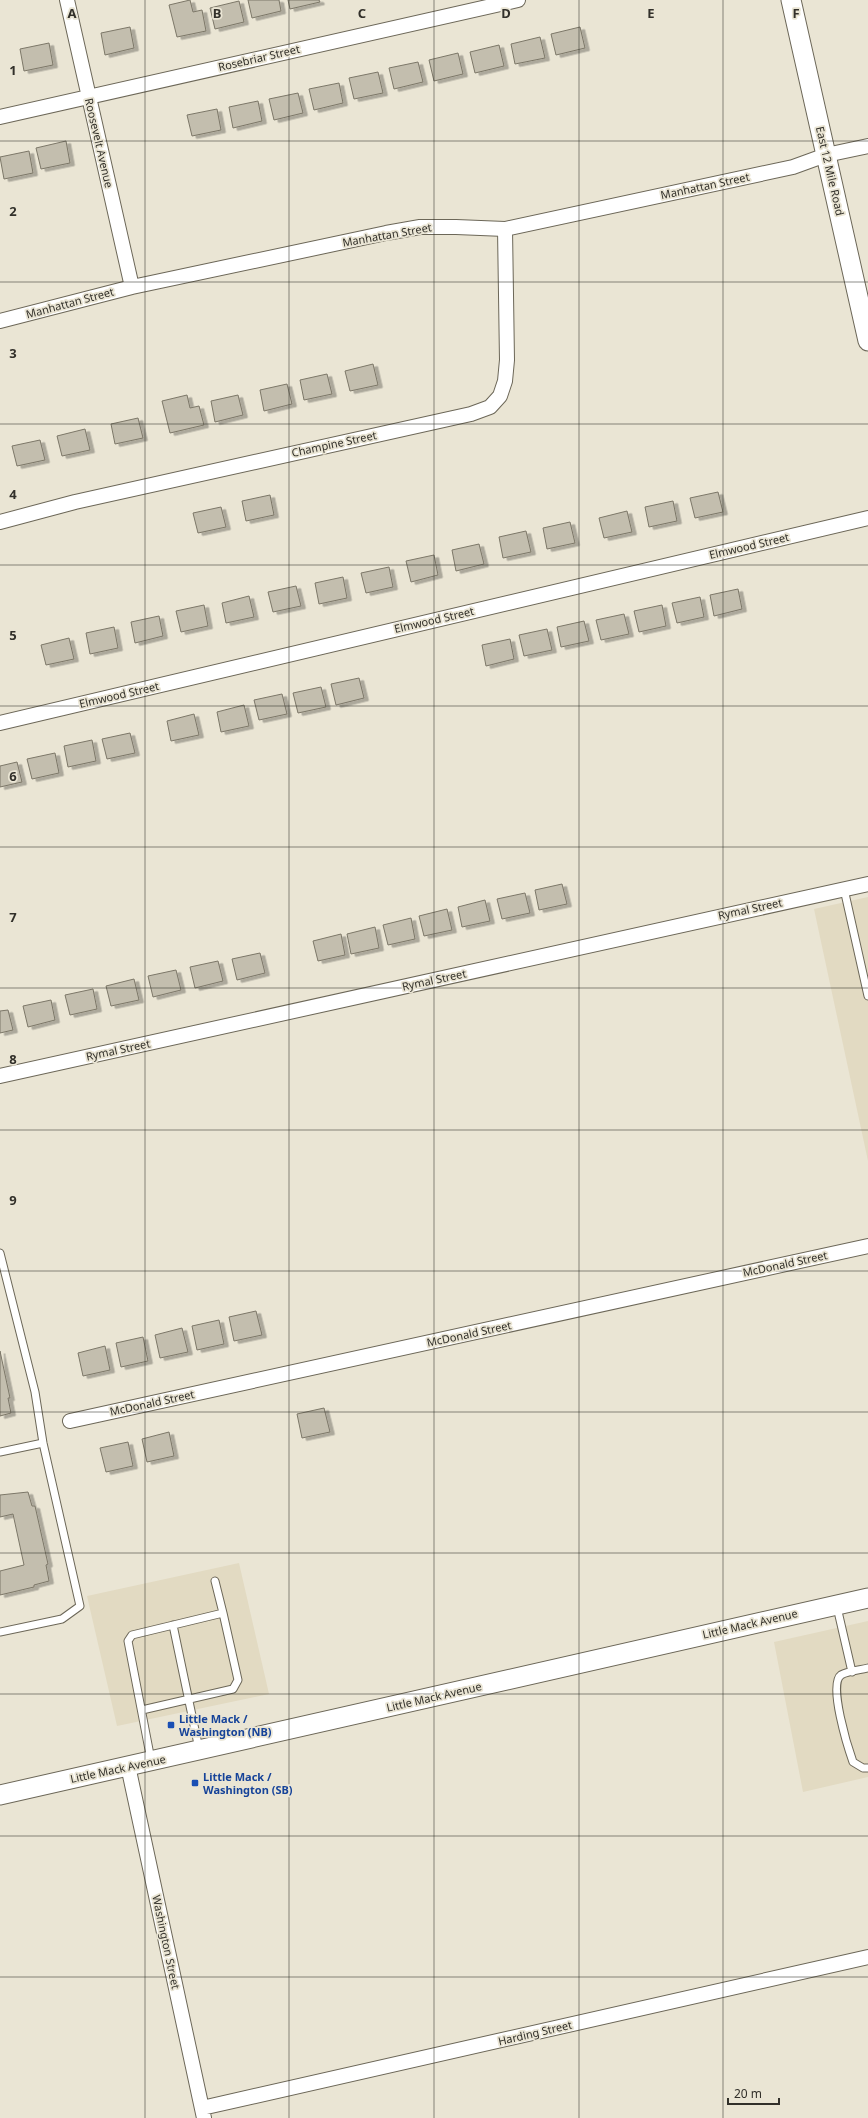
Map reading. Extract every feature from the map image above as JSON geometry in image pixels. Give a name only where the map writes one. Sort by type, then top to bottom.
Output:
[{"type":"main road","name":"East 12 Mile Road","points":[[791,0],[868,341]]},
{"type":"main road","name":"Little Mack Avenue","points":[[0,1795],[868,1598]]},
{"type":"street","name":"Roosevelt Avenue","points":[[67,0],[132,287]]},
{"type":"street","name":"Rosebriar Street","points":[[0,117],[518,0]]},
{"type":"street","name":"Manhattan Street","points":[[0,322],[132,287],[420,228],[456,227],[505,229],[793,168],[826,154],[868,146]]},
{"type":"street","name":"Champine Street","points":[[0,522],[75,502],[471,414],[490,407],[500,396],[505,382],[507,360],[505,229]]},
{"type":"street","name":"Elmwood Street","points":[[0,723],[868,518]]},
{"type":"street","name":"Rymal Street","points":[[0,1076],[868,884]]},
{"type":"street","name":"McDonald Street","points":[[70,1422],[868,1246]]},
{"type":"street","name":"Washington Street","points":[[128,1766],[203,2113]]},
{"type":"street","name":"Harding Street","points":[[203,2113],[868,1957]]},
{"type":"lane","points":[[844,889],[868,996]]},
{"type":"lane","points":[[0,1253],[3,1281],[34,1392],[43,1443],[80,1606],[62,1619],[0,1632]]},
{"type":"lane","points":[[0,1452],[43,1443]]},
{"type":"lane","points":[[142,1710],[233,1689],[238,1680],[215,1581]]},
{"type":"lane","points":[[836,1605],[852,1672]]},
{"type":"lane","points":[[151,1760],[128,1641],[132,1635],[223,1613]]},
{"type":"lane","points":[[172,1625],[199,1751]]},
{"type":"lane","points":[[868,1668],[841,1675],[837,1680],[836,1693],[853,1762],[863,1768],[868,1768]]},
{"type":"shaded area","points":[[868,897],[868,1161],[814,909]]},
{"type":"shaded area","points":[[239,1563],[269,1694],[117,1726],[87,1596]]},
{"type":"shaded area","points":[[868,1621],[868,1777],[803,1792],[774,1642]]},
{"type":"building","points":[[190,0],[193,12],[202,10],[206,31],[177,37],[169,5]]},
{"type":"building","points":[[248,0],[279,0],[281,11],[252,18]]},
{"type":"building","points":[[288,0],[319,0],[320,2],[290,9]]},
{"type":"building","points":[[239,1],[244,22],[215,29],[210,8]]},
{"type":"building","points":[[130,27],[134,48],[105,55],[101,33]]},
{"type":"building","points":[[580,27],[585,48],[556,55],[551,34]]},
{"type":"building","points":[[540,37],[545,58],[515,64],[511,44]]},
{"type":"building","points":[[49,43],[53,65],[24,71],[20,49]]},
{"type":"building","points":[[499,45],[504,66],[475,73],[470,52]]},
{"type":"building","points":[[458,53],[463,74],[434,81],[429,60]]},
{"type":"building","points":[[418,62],[423,82],[394,89],[389,68]]},
{"type":"building","points":[[378,72],[383,93],[354,99],[349,78]]},
{"type":"building","points":[[339,83],[343,103],[314,110],[309,89]]},
{"type":"building","points":[[298,93],[303,113],[274,120],[269,99]]},
{"type":"building","points":[[258,101],[262,121],[233,128],[229,107]]},
{"type":"building","points":[[217,109],[221,130],[192,136],[187,115]]},
{"type":"building","points":[[66,141],[70,163],[41,169],[36,148]]},
{"type":"building","points":[[29,151],[33,173],[4,179],[0,157]]},
{"type":"building","points":[[373,364],[378,385],[350,391],[345,371]]},
{"type":"building","points":[[327,374],[332,394],[304,400],[300,380]]},
{"type":"building","points":[[287,384],[292,404],[264,411],[260,390]]},
{"type":"building","points":[[187,395],[190,408],[199,406],[204,425],[170,433],[162,401]]},
{"type":"building","points":[[238,395],[243,415],[215,422],[211,401]]},
{"type":"building","points":[[138,418],[143,438],[115,444],[111,424]]},
{"type":"building","points":[[85,429],[90,450],[62,456],[57,436]]},
{"type":"building","points":[[40,440],[45,460],[17,466],[12,446]]},
{"type":"building","points":[[718,492],[723,512],[695,518],[690,498]]},
{"type":"building","points":[[270,495],[274,515],[246,521],[242,501]]},
{"type":"building","points":[[673,501],[677,521],[649,527],[645,507]]},
{"type":"building","points":[[221,507],[226,527],[198,533],[193,513]]},
{"type":"building","points":[[627,511],[632,532],[604,538],[599,518]]},
{"type":"building","points":[[570,522],[575,543],[547,549],[543,528]]},
{"type":"building","points":[[526,531],[531,552],[503,558],[499,537]]},
{"type":"building","points":[[479,544],[484,564],[456,571],[452,550]]},
{"type":"building","points":[[434,555],[438,575],[411,582],[406,561]]},
{"type":"building","points":[[389,567],[393,587],[366,593],[361,573]]},
{"type":"building","points":[[343,577],[347,598],[319,604],[315,583]]},
{"type":"building","points":[[296,586],[301,606],[273,612],[268,592]]},
{"type":"building","points":[[738,589],[742,609],[714,616],[710,595]]},
{"type":"building","points":[[249,596],[254,617],[226,623],[222,603]]},
{"type":"building","points":[[700,597],[704,617],[677,623],[672,603]]},
{"type":"building","points":[[204,605],[208,626],[181,632],[176,611]]},
{"type":"building","points":[[662,605],[666,626],[639,632],[634,611]]},
{"type":"building","points":[[624,614],[629,634],[601,640],[596,620]]},
{"type":"building","points":[[159,616],[163,636],[135,643],[131,622]]},
{"type":"building","points":[[584,621],[589,641],[561,647],[557,627]]},
{"type":"building","points":[[114,627],[118,648],[90,654],[86,633]]},
{"type":"building","points":[[547,629],[552,650],[524,656],[519,635]]},
{"type":"building","points":[[69,638],[74,659],[46,665],[41,645]]},
{"type":"building","points":[[510,639],[514,659],[486,666],[482,645]]},
{"type":"building","points":[[359,678],[364,698],[336,705],[331,684]]},
{"type":"building","points":[[321,687],[326,707],[298,713],[293,693]]},
{"type":"building","points":[[282,694],[287,714],[259,720],[254,700]]},
{"type":"building","points":[[244,705],[249,726],[221,732],[217,712]]},
{"type":"building","points":[[194,714],[199,735],[171,741],[167,721]]},
{"type":"building","points":[[130,733],[135,753],[107,759],[102,739]]},
{"type":"building","points":[[92,740],[96,761],[68,767],[64,746]]},
{"type":"building","points":[[55,753],[59,773],[32,779],[27,759]]},
{"type":"building","points":[[17,762],[22,782],[0,787],[0,766]]},
{"type":"building","points":[[562,884],[567,904],[539,910],[535,890]]},
{"type":"building","points":[[525,893],[530,913],[502,919],[497,899]]},
{"type":"building","points":[[485,900],[490,921],[462,927],[458,907]]},
{"type":"building","points":[[447,909],[452,930],[424,936],[419,916]]},
{"type":"building","points":[[411,918],[415,939],[388,945],[383,925]]},
{"type":"building","points":[[375,927],[379,948],[351,954],[347,934]]},
{"type":"building","points":[[341,934],[345,955],[318,961],[313,941]]},
{"type":"building","points":[[260,953],[265,973],[237,980],[232,959]]},
{"type":"building","points":[[218,961],[223,981],[195,988],[190,967]]},
{"type":"building","points":[[176,970],[181,990],[153,997],[148,976]]},
{"type":"building","points":[[134,979],[139,1000],[111,1006],[106,986]]},
{"type":"building","points":[[93,989],[97,1009],[70,1015],[65,995]]},
{"type":"building","points":[[51,1000],[55,1020],[28,1027],[23,1006]]},
{"type":"building","points":[[8,1010],[13,1030],[0,1033],[0,1011]]},
{"type":"building","points":[[256,1311],[262,1335],[234,1341],[229,1317]]},
{"type":"building","points":[[219,1320],[224,1344],[197,1350],[192,1326]]},
{"type":"building","points":[[182,1328],[188,1352],[160,1358],[155,1335]]},
{"type":"building","points":[[143,1337],[148,1361],[121,1367],[116,1343]]},
{"type":"building","points":[[105,1346],[110,1370],[83,1376],[78,1353]]},
{"type":"building","points":[[0,1351],[10,1398],[8,1398],[11,1413],[0,1416]]},
{"type":"building","points":[[324,1408],[330,1432],[302,1438],[297,1414]]},
{"type":"building","points":[[169,1432],[174,1456],[147,1462],[142,1439]]},
{"type":"building","points":[[128,1442],[133,1466],[106,1472],[100,1448]]},
{"type":"building","points":[[28,1492],[32,1506],[35,1506],[48,1564],[46,1565],[49,1581],[34,1585],[34,1587],[0,1595],[0,1571],[24,1565],[13,1514],[0,1517],[0,1495]]},
{"type":"place","name":"Little Mack / Washington (NB)","points":[[171,1725]]},
{"type":"place","name":"Little Mack / Washington (SB)","points":[[195,1783]]}]
